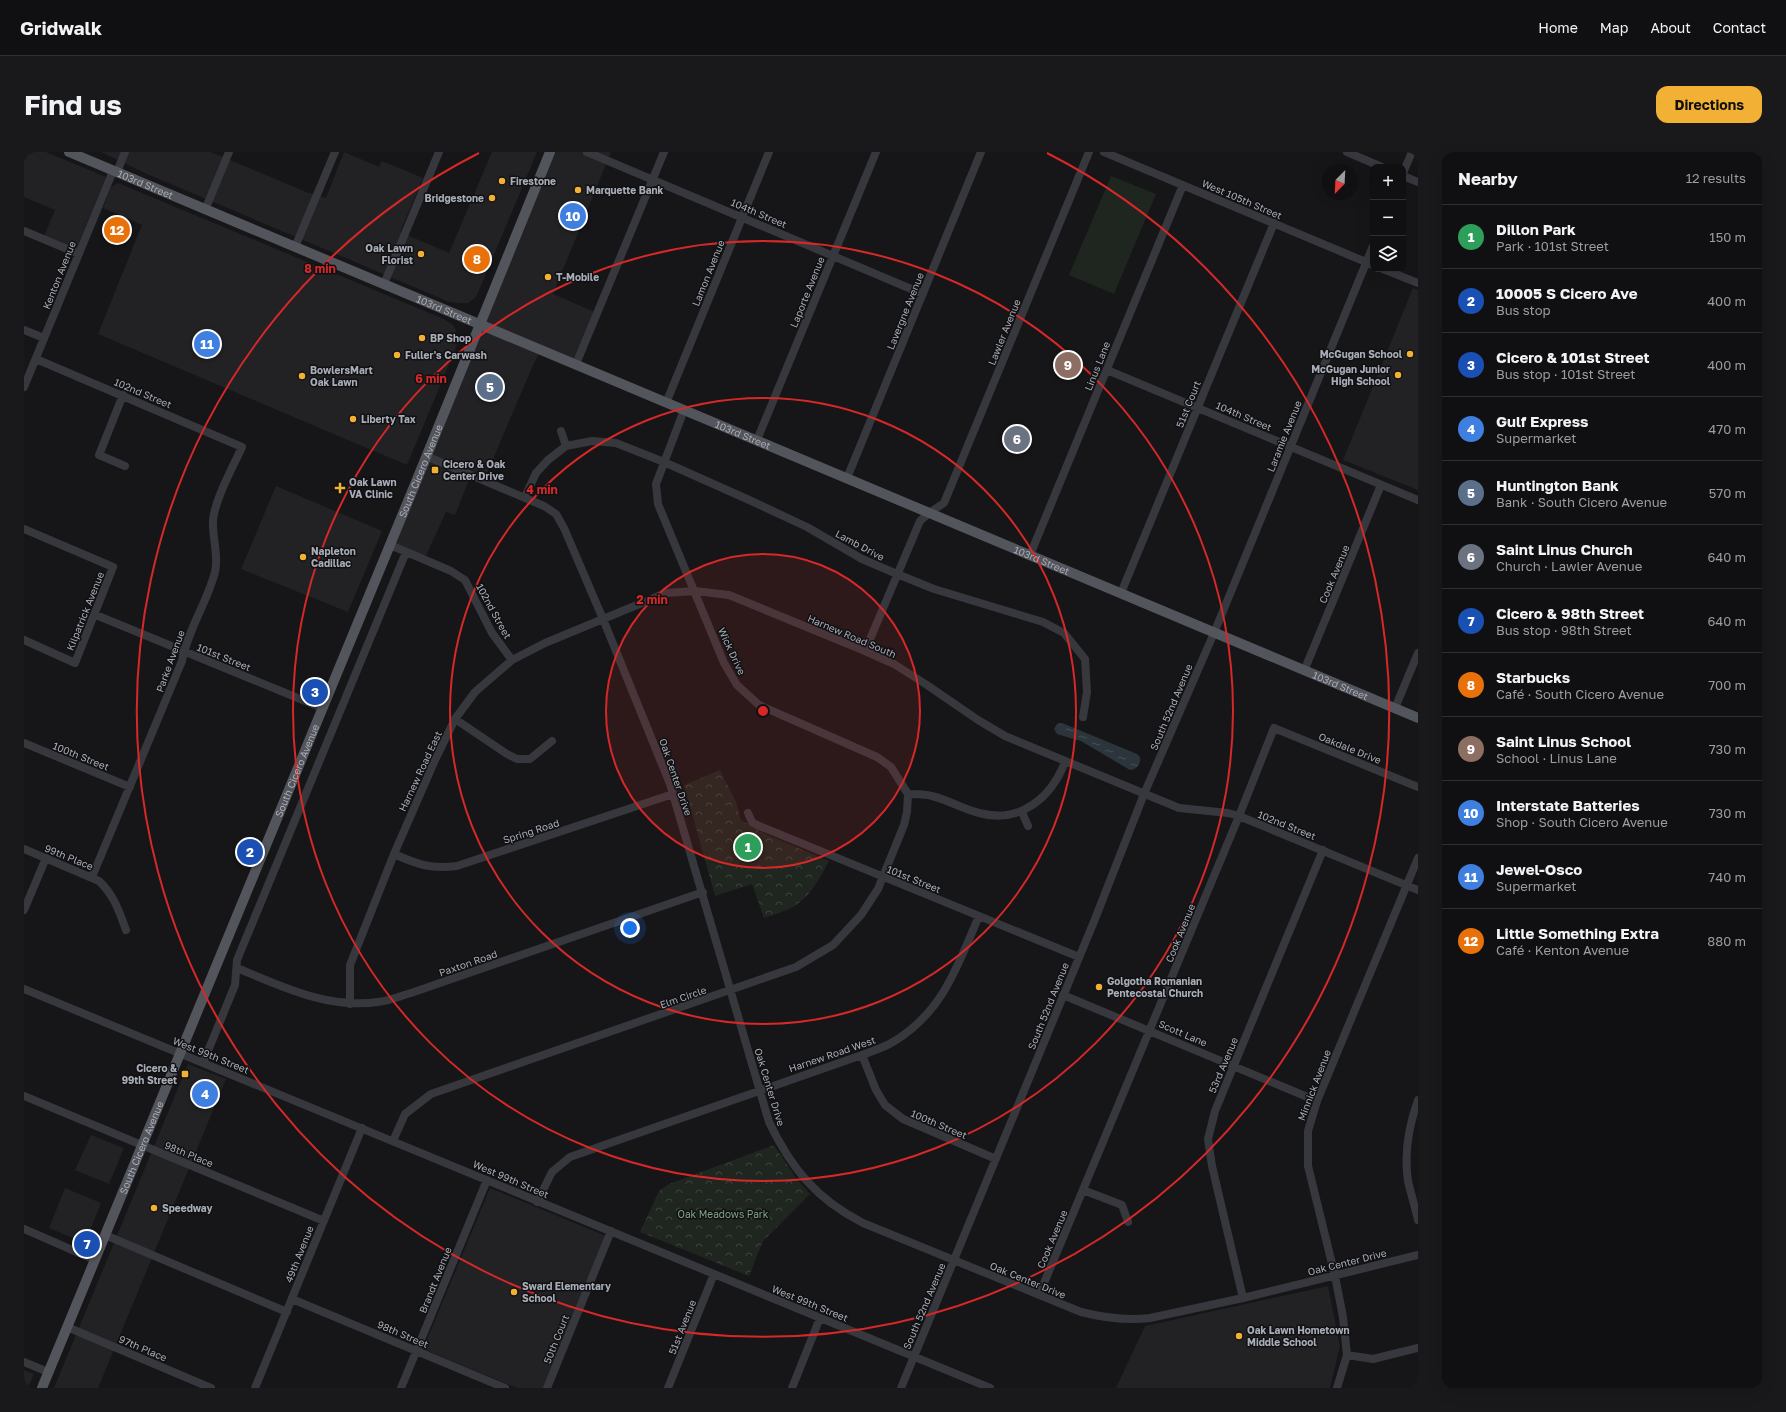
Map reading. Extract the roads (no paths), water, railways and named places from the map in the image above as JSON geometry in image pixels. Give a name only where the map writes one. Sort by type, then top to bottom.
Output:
[{"type":"main road","name":"103rd Street","points":[[69,152],[1418,718]]},
{"type":"main road","name":"South Cicero Avenue","points":[[42,1388],[390,545],[550,152]]},
{"type":"street","name":"Kenton Avenue","points":[[24,387],[79,254],[115,171],[125,152]]},
{"type":"street","points":[[205,210],[229,152]]},
{"type":"street","points":[[295,247],[335,152]]},
{"type":"street","points":[[384,284],[439,152]]},
{"type":"street","name":"104th Street","points":[[587,152],[923,294]]},
{"type":"street","points":[[576,364],[664,152]]},
{"type":"street","name":"Lamon Avenue","points":[[666,403],[769,152]]},
{"type":"street","name":"Laporte Avenue","points":[[757,440],[876,152]]},
{"type":"street","name":"Lavergne Avenue","points":[[847,478],[981,152]]},
{"type":"street","name":"Lawler Avenue","points":[[928,513],[944,503],[1089,152]]},
{"type":"street","name":"West 105th Street","points":[[1104,152],[1370,263]]},
{"type":"street","points":[[1347,152],[1375,164]]},
{"type":"street","points":[[1406,167],[1412,152]]},
{"type":"street","points":[[1406,176],[1418,182]]},
{"type":"street","name":"Linus Lane","points":[[1030,555],[1183,185]]},
{"type":"street","name":"51st Court","points":[[1121,593],[1274,223]]},
{"type":"street","points":[[24,231],[79,254]]},
{"type":"street","name":"Laramie Avenue","points":[[1214,633],[1290,447],[1370,263]]},
{"type":"street","points":[[1390,272],[1418,284]]},
{"type":"street","points":[[24,330],[44,338]]},
{"type":"street","name":"102nd Street","points":[[36,359],[242,447]]},
{"type":"street","name":"104th Street","points":[[1107,370],[1418,500]]},
{"type":"street","points":[[123,395],[99,455],[126,466]]},
{"type":"street","name":"Wick Drive","points":[[684,410],[656,484],[658,504],[724,663],[737,685],[747,696],[759,705],[877,757],[891,767],[908,794]]},
{"type":"street","points":[[561,431],[566,446]]},
{"type":"street","name":"Lamb Drive","points":[[524,497],[536,473],[548,460],[566,446],[592,441],[616,443],[664,462],[800,524],[862,559],[897,574],[934,589],[1043,622],[1064,633],[1085,659],[1087,692],[1083,717]]},
{"type":"street","name":"Parke Avenue","points":[[92,877],[182,661],[184,651],[215,570],[213,521],[216,507],[242,447]]},
{"type":"street","name":"Oak Center Drive","points":[[426,456],[544,506],[556,514],[564,528],[656,747],[673,794],[703,892],[769,1122],[786,1155],[798,1173],[818,1193],[846,1214],[863,1223],[1081,1312],[1106,1319],[1119,1320],[1150,1318],[1242,1298],[1418,1255]]},
{"type":"street","name":"Cook Avenue","points":[[1304,671],[1381,485]]},
{"type":"street","points":[[865,651],[920,521],[928,513]]},
{"type":"street","name":"Kilpatrick Avenue","points":[[24,529],[113,566],[96,615],[75,663],[24,640]]},
{"type":"street","name":"102nd Street","points":[[390,545],[451,571],[465,580],[492,633],[512,660]]},
{"type":"street","name":"South Cicero Avenue","points":[[203,1062],[234,985],[237,960],[406,552]]},
{"type":"street","name":"Harnew Road South","points":[[603,619],[666,593],[695,591],[729,595],[894,664],[978,720],[1005,736],[1144,794]]},
{"type":"street","name":"101st Street","points":[[96,615],[322,708]]},
{"type":"street","name":"Harnew Road East","points":[[350,1004],[350,965],[394,854],[435,760],[455,719],[475,692],[512,660],[545,643],[603,619]]},
{"type":"street","name":"South 52nd Avenue","points":[[901,1388],[996,1159],[1144,794],[1214,633]]},
{"type":"street","points":[[1395,708],[1418,653]]},
{"type":"street","points":[[455,719],[507,754],[517,759],[530,759],[552,741]]},
{"type":"street","name":"Cook Avenue","points":[[1039,1295],[1239,816],[1274,728]]},
{"type":"street","name":"Oakdale Drive","points":[[1274,728],[1418,787]]},
{"type":"street","name":"100th Street","points":[[24,744],[130,787]]},
{"type":"street","points":[[908,794],[930,795],[987,815],[1004,815],[1022,812],[1048,792],[1057,779],[1065,762]]},
{"type":"street","name":"Spring Road","points":[[394,854],[415,864],[436,868],[457,866],[673,794]]},
{"type":"street","name":"Elm Circle","points":[[393,1141],[405,1114],[431,1094],[731,991],[796,967],[833,946],[862,915],[878,889],[904,825],[907,812],[908,794]]},
{"type":"street","name":"102nd Street","points":[[1144,794],[1179,808],[1228,813],[1239,816],[1418,890]]},
{"type":"street","points":[[1022,812],[1028,826]]},
{"type":"street","name":"101st Street","points":[[748,813],[752,822],[757,825],[1078,958]]},
{"type":"street","name":"99th Place","points":[[24,849],[92,877],[108,890],[117,904],[126,930]]},
{"type":"street","name":"53rd Avenue","points":[[1242,1298],[1214,1176],[1208,1139],[1214,1111],[1323,850]]},
{"type":"street","points":[[24,910],[46,858]]},
{"type":"street","name":"Minnick Avenue","points":[[1347,1355],[1343,1317],[1335,1276],[1308,1166],[1308,1131],[1317,1101],[1418,858]]},
{"type":"street","name":"Paxton Road","points":[[237,968],[319,1000],[350,1004],[380,1002],[411,993],[703,892]]},
{"type":"street","name":"Harnew Road West","points":[[537,1202],[552,1172],[570,1157],[760,1089],[862,1055],[892,1043],[914,1028],[933,1009],[949,984],[979,916]]},
{"type":"street","name":"West 99th Street","points":[[24,989],[990,1388]]},
{"type":"street","name":"Scott Lane","points":[[1063,995],[1150,1030],[1317,1101]]},
{"type":"street","name":"100th Street","points":[[862,1055],[876,1090],[885,1105],[903,1119],[996,1159]]},
{"type":"street","name":"98th Place","points":[[24,1096],[324,1220]]},
{"type":"street","points":[[1418,1100],[1408,1142],[1407,1158],[1408,1180],[1418,1220]]},
{"type":"street","name":"49th Avenue","points":[[255,1388],[362,1128]]},
{"type":"street","name":"Brandt Avenue","points":[[401,1388],[487,1180]]},
{"type":"street","points":[[1082,1190],[1122,1205],[1128,1222]]},
{"type":"street","points":[[24,1230],[95,1260]]},
{"type":"street","name":"50th Court","points":[[547,1388],[611,1231]]},
{"type":"street","points":[[105,1235],[287,1312]]},
{"type":"street","name":"51st Avenue","points":[[668,1388],[714,1274]]},
{"type":"street","name":"98th Street","points":[[292,1299],[505,1388]]},
{"type":"street","points":[[792,1388],[820,1318]]},
{"type":"street","name":"97th Place","points":[[67,1327],[211,1388]]},
{"type":"street","points":[[1337,1388],[1347,1355],[1373,1359],[1418,1348]]},
{"type":"street","points":[[24,1362],[48,1372]]},
{"type":"water","points":[[1062,723],[1137,754],[1140,757],[1139,764],[1135,769],[1130,770],[1081,741],[1057,734],[1054,729],[1057,724]]},
{"type":"place","name":"Firestone","points":[[502,181]]},
{"type":"place","name":"Marquette Bank","points":[[578,190]]},
{"type":"place","name":"Bridgestone","points":[[492,198]]},
{"type":"place","name":"Interstate Batteries","points":[[573,216]]},
{"type":"place","name":"Little Something Extra","points":[[117,230]]},
{"type":"place","name":"Oak Lawn Florist","points":[[421,254]]},
{"type":"place","name":"Starbucks","points":[[477,259]]},
{"type":"place","name":"T-Mobile","points":[[548,277]]},
{"type":"place","name":"BP Shop","points":[[422,338]]},
{"type":"place","name":"Jewel-Osco","points":[[207,344]]},
{"type":"place","name":"McGugan School","points":[[1410,354]]},
{"type":"place","name":"Fuller's Carwash","points":[[397,355]]},
{"type":"place","name":"Saint Linus School","points":[[1068,365]]},
{"type":"place","name":"McGugan Junior High School","points":[[1398,375]]},
{"type":"place","name":"BowlersMart Oak Lawn","points":[[302,376]]},
{"type":"place","name":"Huntington Bank","points":[[490,387]]},
{"type":"place","name":"Liberty Tax","points":[[353,419]]},
{"type":"place","name":"Saint Linus Church","points":[[1017,439]]},
{"type":"place","name":"Cicero & Oak Center Drive","points":[[435,470]]},
{"type":"place","name":"Oak Lawn VA Clinic","points":[[340,488]]},
{"type":"place","name":"Napleton Cadillac","points":[[303,557]]},
{"type":"place","name":"Cicero & 101st Street","points":[[315,692]]},
{"type":"place","name":"Dillon Park","points":[[748,847]]},
{"type":"place","name":"10005 S Cicero Ave","points":[[250,852]]},
{"type":"place","name":"Golgotha Romanian Pentecostal Church","points":[[1099,987]]},
{"type":"place","name":"Cicero & 99th Street","points":[[185,1074]]},
{"type":"place","name":"Gulf Express","points":[[205,1094]]},
{"type":"place","name":"Speedway","points":[[154,1208]]},
{"type":"place","name":"Cicero & 98th Street","points":[[87,1244]]},
{"type":"place","name":"Sward Elementary School","points":[[514,1292]]},
{"type":"place","name":"Oak Lawn Hometown Middle School","points":[[1239,1336]]},
{"type":"park label","name":"Oak Meadows Park","points":[[723,1214]]}]
